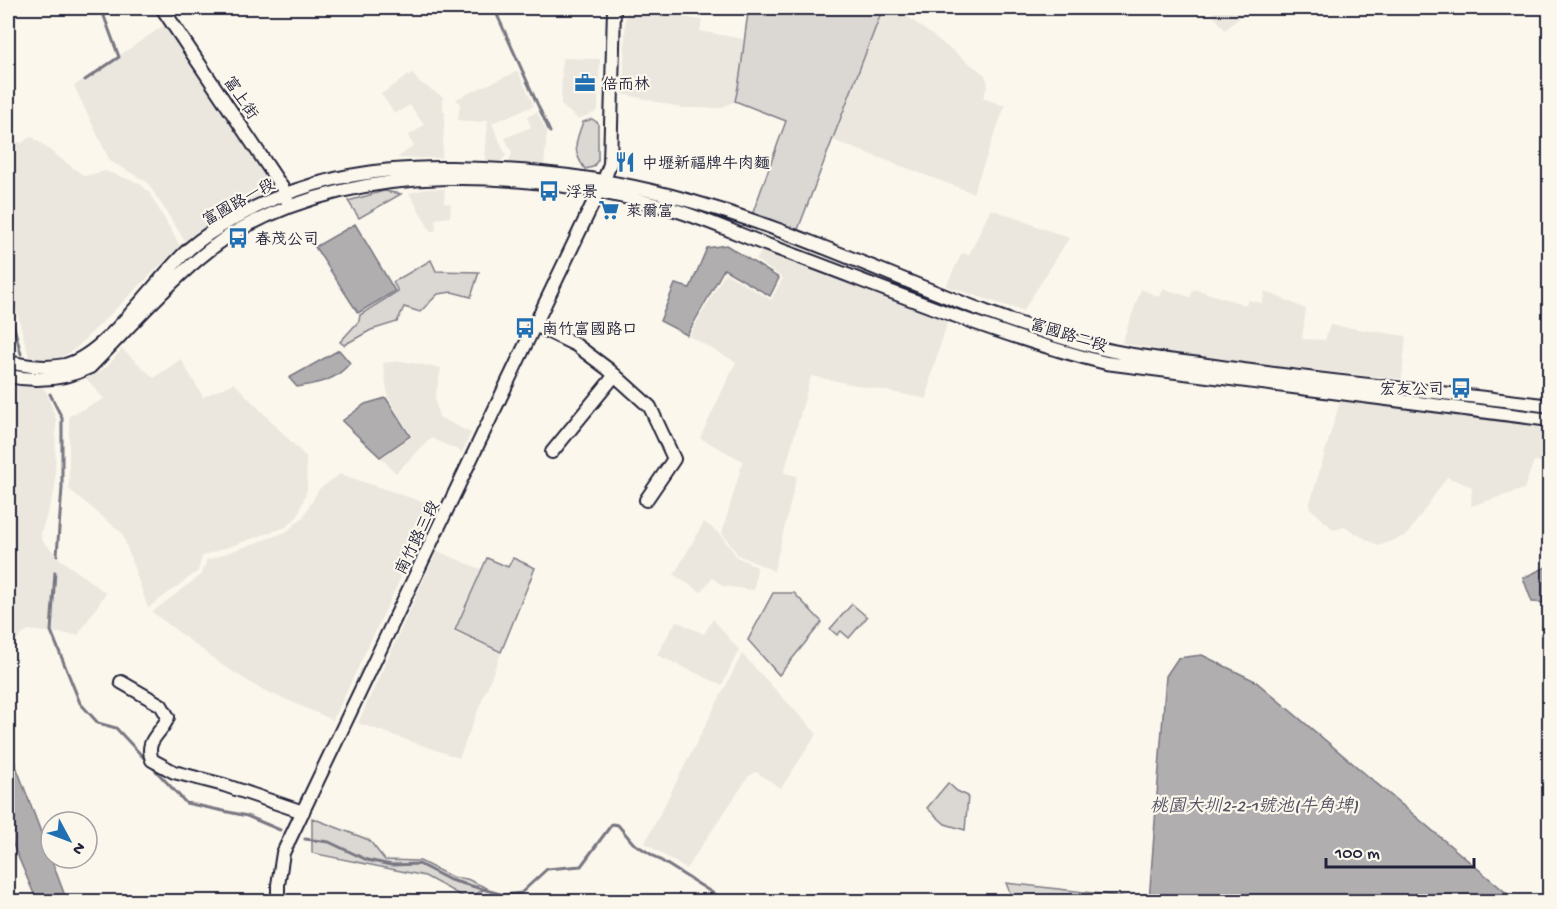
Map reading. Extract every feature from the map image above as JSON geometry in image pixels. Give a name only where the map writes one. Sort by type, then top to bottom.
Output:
[{"type":"street","name":"富上街","points":[[162,8],[285,192],[289,208]]},
{"type":"street","name":"南竹路三段","points":[[278,902],[283,853],[610,164],[614,8]]},
{"type":"street","name":"富國路一段","points":[[8,362],[42,368],[66,365],[84,358],[108,337],[191,248],[229,221],[285,192],[382,169],[456,168],[602,185]]},
{"type":"street","name":"富國路一段","points":[[8,376],[43,380],[59,378],[90,367],[200,259],[234,232],[289,208],[383,181],[455,178],[602,185]]},
{"type":"street","name":"富國路二段","points":[[602,185],[676,197],[773,229],[955,300],[1104,349],[1272,374],[1550,406]]},
{"type":"street","name":"富國路二段","points":[[602,185],[1077,356],[1106,363],[1550,420]]},
{"type":"street","points":[[535,325],[576,345],[615,375],[650,407],[674,459],[646,500]]},
{"type":"street","points":[[552,452],[615,375]]},
{"type":"street","points":[[121,682],[161,705],[168,717],[148,749],[152,760],[174,772],[224,784],[303,812]]},
{"type":"shaded area","points":[[626,8],[702,20],[700,31],[743,39],[743,68],[735,101],[721,108],[683,108],[623,94]]},
{"type":"shaded area","points":[[749,8],[883,8],[797,232],[752,215],[786,121],[735,101]]},
{"type":"shaded area","points":[[883,8],[896,8],[985,75],[988,84],[983,98],[1005,106],[973,193],[832,140]]},
{"type":"shaded area","points":[[1217,8],[1251,8],[1225,30],[1212,14]]},
{"type":"shaded area","points":[[166,24],[277,188],[226,210],[185,241],[147,182],[110,161],[74,86]]},
{"type":"shaded area","points":[[562,58],[600,59],[598,109],[594,113],[578,119],[561,105]]},
{"type":"shaded area","points":[[518,71],[534,106],[492,123],[506,156],[500,162],[485,161],[488,120],[480,122],[458,120],[460,104],[456,99]]},
{"type":"shaded area","points":[[412,73],[419,82],[443,97],[443,111],[445,112],[442,158],[397,158],[414,146],[408,136],[424,125],[410,105],[395,114],[381,94]]},
{"type":"shaded area","points":[[537,112],[547,132],[544,167],[508,164],[512,153],[505,138],[531,127],[527,117]]},
{"type":"shaded area","points":[[592,119],[598,123],[598,160],[593,167],[585,169],[578,157],[576,146],[583,122]]},
{"type":"shaded area","points":[[31,136],[84,176],[105,171],[139,183],[149,192],[180,246],[75,349],[60,358],[46,361],[30,361],[8,279],[8,140],[22,143]]},
{"type":"shaded area","points":[[427,189],[445,189],[444,203],[451,204],[450,217],[435,219],[436,230],[431,232],[409,193]]},
{"type":"shaded area","points":[[384,191],[401,194],[359,218],[348,201]]},
{"type":"shaded area","points":[[991,209],[1069,238],[1023,311],[946,286],[962,253],[969,255]]},
{"type":"shaded area","points":[[763,249],[949,317],[931,375],[927,399],[811,376],[784,473],[797,476],[774,571],[738,555],[722,533],[743,461],[700,438],[736,362],[689,336],[725,273],[771,300],[783,278],[756,260]]},
{"type":"shaded area","points":[[431,260],[436,271],[479,272],[471,297],[452,292],[438,294],[420,312],[404,307],[397,322],[371,330],[344,345],[340,342],[359,321],[360,315],[398,291],[393,282]]},
{"type":"shaded area","points":[[1141,289],[1159,297],[1164,289],[1190,297],[1194,289],[1246,305],[1248,300],[1262,303],[1265,291],[1306,309],[1302,339],[1325,340],[1330,325],[1406,336],[1402,379],[1229,362],[1122,343]]},
{"type":"shaded area","points":[[122,349],[154,378],[181,359],[203,397],[234,383],[306,457],[307,489],[298,516],[286,527],[202,556],[198,571],[148,608],[122,533],[69,489],[69,416],[104,399],[86,378],[107,367]]},
{"type":"shaded area","points":[[401,361],[441,368],[435,399],[439,417],[471,433],[462,452],[431,438],[396,473],[381,458],[412,436],[388,397],[383,363]]},
{"type":"shaded area","points":[[8,385],[40,385],[46,391],[56,419],[55,489],[41,533],[42,540],[60,559],[106,593],[78,635],[28,630],[8,647]]},
{"type":"shaded area","points":[[1340,401],[1549,426],[1549,463],[1534,461],[1524,489],[1471,506],[1472,487],[1447,477],[1407,535],[1379,546],[1344,527],[1334,530],[1309,507]]},
{"type":"shaded area","points":[[340,474],[435,506],[333,720],[259,688],[222,665],[152,612],[201,575],[207,560],[286,532],[303,517],[319,489]]},
{"type":"shaded area","points":[[704,522],[720,534],[737,557],[757,567],[754,590],[723,586],[712,578],[701,592],[674,575]]},
{"type":"shaded area","points":[[437,551],[481,569],[453,631],[501,653],[459,758],[358,723]]},
{"type":"shaded area","points":[[487,558],[508,567],[513,558],[535,568],[501,652],[455,630]]},
{"type":"shaded area","points":[[773,593],[794,593],[822,622],[779,675],[748,640]]},
{"type":"shaded area","points":[[852,604],[867,617],[849,638],[841,631],[837,635],[830,629]]},
{"type":"shaded area","points":[[713,619],[739,650],[722,685],[657,655],[676,621],[704,634]]},
{"type":"shaded area","points":[[742,654],[817,734],[781,788],[756,772],[749,776],[686,869],[645,843]]},
{"type":"shaded area","points":[[948,783],[957,791],[968,796],[965,830],[945,824],[927,808]]},
{"type":"shaded area","points":[[312,818],[369,840],[385,860],[420,861],[452,877],[467,879],[487,888],[467,899],[425,876],[312,853]]},
{"type":"shaded area","points":[[1006,883],[1135,898],[1135,901],[1020,901],[1013,900]]},
{"type":"water","points":[[355,224],[395,291],[358,313],[315,247]]},
{"type":"water","points":[[726,245],[779,278],[770,296],[724,269],[687,335],[660,321],[675,284],[690,288],[707,248]]},
{"type":"water","points":[[339,350],[350,363],[339,374],[320,382],[297,387],[289,378]]},
{"type":"water","points":[[386,398],[410,436],[380,457],[342,421],[365,404]]},
{"type":"water","points":[[1546,567],[1549,568],[1549,603],[1532,602],[1523,578]]},
{"type":"water","name":"桃園大圳2-2-1號池(牛角埤)","points":[[1202,655],[1255,681],[1516,901],[1149,901],[1166,676],[1178,658]]},
{"type":"water","points":[[8,745],[39,827],[39,870],[55,870],[67,901],[37,901],[8,833]]},
{"type":"waterway","points":[[85,80],[119,57],[101,8]]},
{"type":"waterway","points":[[494,8],[550,132]]},
{"type":"waterway","points":[[8,303],[21,354]]},
{"type":"waterway","points":[[50,394],[62,418],[62,488],[57,555]]},
{"type":"waterway","points":[[55,572],[51,631],[80,703],[98,723],[116,728],[186,803],[247,816],[280,830]]},
{"type":"waterway","points":[[305,839],[329,842],[367,860],[391,865],[419,864],[450,880],[504,895],[521,893],[547,869],[581,866],[612,824],[618,825],[633,843],[727,902]]},
{"type":"place","name":"倍而林","points":[[585,83]]},
{"type":"place","name":"中壢新福牌牛肉麵","points":[[625,162]]},
{"type":"place","name":"浮景","points":[[549,191]]},
{"type":"place","name":"萊爾富","points":[[609,210]]},
{"type":"place","name":"春茂公司","points":[[238,238]]},
{"type":"place","name":"南竹富國路口","points":[[525,328]]},
{"type":"place","name":"宏友公司","points":[[1461,388]]}]
